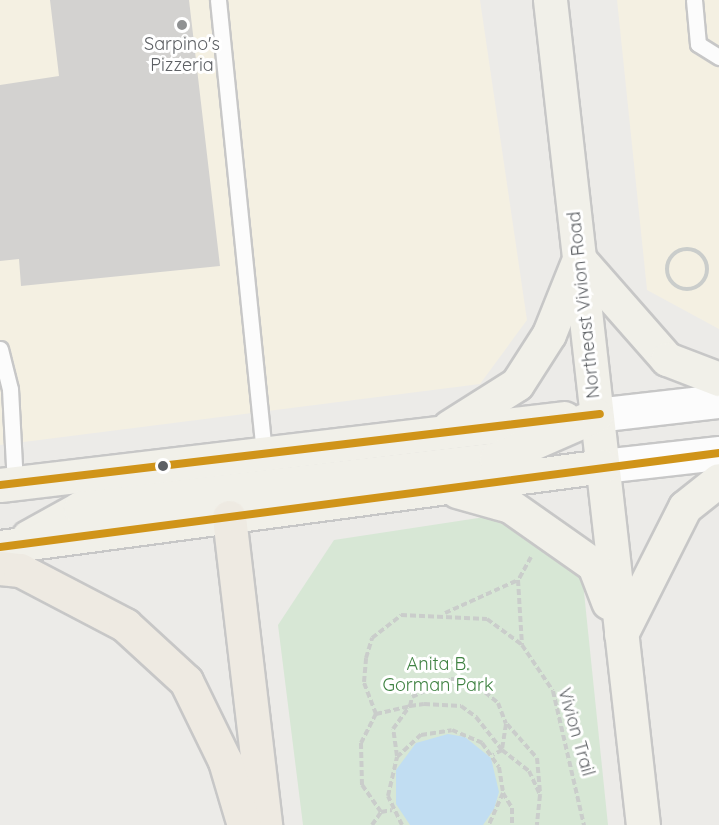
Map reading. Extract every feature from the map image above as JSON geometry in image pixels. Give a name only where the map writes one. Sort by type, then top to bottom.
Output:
[{"type":"highway","points":[[230,517],[265,825]]},
{"type":"highway","points":[[4,554],[20,570],[125,625],[186,681],[225,761],[244,825]]},
{"type":"main road","name":"Northeast Vivion Road","points":[[550,0],[643,825]]},
{"type":"main road","points":[[438,434],[517,384],[549,334],[579,259],[667,359],[719,379]]},
{"type":"main road","points":[[8,484],[719,401]]},
{"type":"main road","points":[[4,554],[80,508],[496,459],[596,414]]},
{"type":"main road","points":[[4,554],[230,517],[603,466],[719,453]]},
{"type":"main road","points":[[621,634],[685,507],[719,480]]},
{"type":"main road","points":[[444,488],[510,506],[594,565],[621,634]]},
{"type":"lane","points":[[218,0],[264,454]]},
{"type":"lane","points":[[694,0],[698,44],[719,57]]},
{"type":"lane","points":[[0,349],[10,389],[8,484]]},
{"type":"path","points":[[677,251],[696,251],[705,260],[707,273],[695,287],[682,288],[668,274],[677,251]]},
{"type":"path","points":[[522,645],[518,580],[534,551]]},
{"type":"path","points":[[444,613],[518,580]]},
{"type":"path","points":[[376,714],[364,682],[372,638],[400,615],[444,613],[487,619],[522,645]]},
{"type":"path","name":"Vivion Trail","points":[[522,645],[553,691],[584,825]]},
{"type":"path","points":[[401,825],[392,810],[388,783],[397,757],[393,729],[410,706],[412,697],[431,685],[451,679],[471,681],[498,703],[506,724],[537,758],[540,795],[537,825]]},
{"type":"path","points":[[381,812],[362,785],[358,764],[360,743],[376,714],[410,706],[461,706],[490,730],[502,750],[529,771],[540,795]]},
{"type":"path","points":[[502,750],[506,724]]},
{"type":"path","points":[[397,757],[421,735],[436,730],[468,735],[493,755],[503,793],[513,808],[512,825]]},
{"type":"path","points":[[493,755],[502,750]]},
{"type":"path","points":[[489,825],[503,793]]},
{"type":"path","points":[[372,825],[381,812],[392,810]]},
{"type":"shaded area","points":[[0,0],[480,0],[527,320],[480,384],[0,445]]},
{"type":"shaded area","points":[[617,0],[719,0],[719,329],[647,290]]},
{"type":"green space","name":"Anita B. Gorman Park","points":[[498,515],[581,563],[608,825],[303,825],[278,625],[334,540]]},
{"type":"water","points":[[448,734],[465,737],[491,758],[499,792],[494,809],[483,825],[410,825],[396,804],[396,770],[416,743]]},
{"type":"building","points":[[50,0],[189,0],[220,266],[21,286],[19,259],[0,261],[0,85],[59,76]]},
{"type":"transit line","points":[[0,485],[600,414]]},
{"type":"transit line","points":[[0,547],[719,453]]},
{"type":"place","name":"Sarpino's Pizzeria","points":[[182,25]]}]
